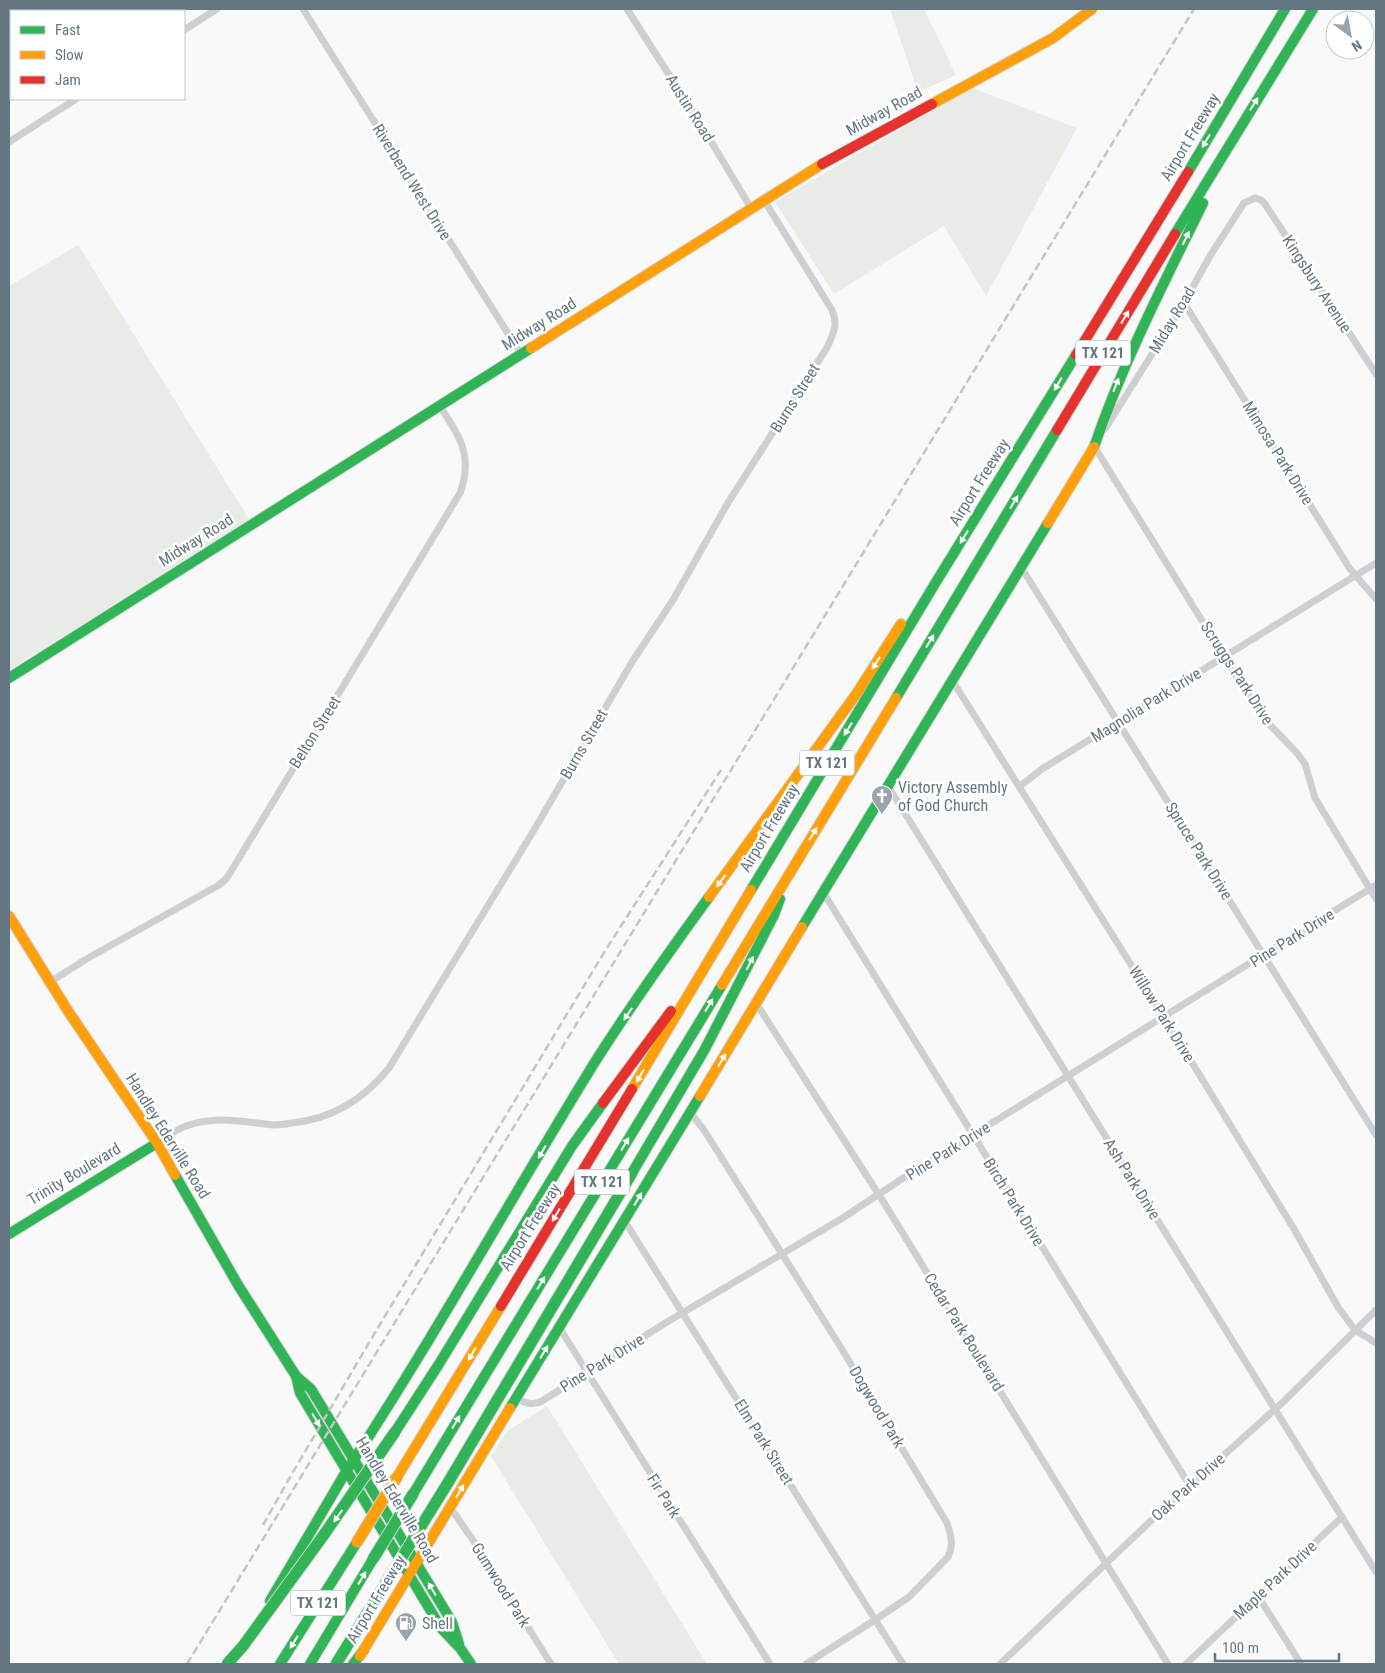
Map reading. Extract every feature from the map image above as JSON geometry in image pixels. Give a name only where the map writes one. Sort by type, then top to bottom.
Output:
[{"type":"main road","name":"Midway Road","points":[[9,678],[750,208],[827,161],[1053,38],[1092,9]]},
{"type":"main road","name":"Airport Freeway","points":[[280,1664],[397,1477],[936,582],[1171,200],[1285,9]]},
{"type":"main road","name":"Airport Freeway","points":[[310,1664],[1313,9]]},
{"type":"main road","name":"Airport Freeway","points":[[354,1664],[1094,447],[1107,405],[1120,373],[1238,130]]},
{"type":"main road","points":[[233,1664],[346,1470],[389,1406],[594,1064],[670,951],[857,693],[914,605],[936,582]]},
{"type":"main road","points":[[336,1664],[467,1453],[700,1057],[774,915],[791,870]]},
{"type":"main road","name":"Handley Ederville Road","points":[[10,922],[157,1143],[238,1285],[296,1376],[311,1389],[452,1622],[460,1648]]},
{"type":"main road","points":[[227,1664],[243,1646],[323,1536],[395,1432],[439,1364],[572,1146],[719,944]]},
{"type":"main road","name":"Trinity Boulevard","points":[[9,1234],[157,1143]]},
{"type":"main road","name":"Handley Ederville Road","points":[[296,1376],[300,1394],[441,1628],[460,1648],[471,1664]]},
{"type":"street","points":[[185,29],[217,9]]},
{"type":"street","name":"Riverbend West Drive","points":[[303,9],[521,354]]},
{"type":"street","name":"Austin Road","points":[[627,9],[703,128],[750,208]]},
{"type":"street","points":[[9,142],[74,100]]},
{"type":"street","name":"Miday Road","points":[[1094,447],[1244,203],[1255,198]]},
{"type":"street","name":"Kingsbury Avenue","points":[[1255,198],[1265,204],[1376,374]]},
{"type":"street","name":"Burns Street","points":[[157,1143],[186,1126],[227,1119],[275,1125],[306,1122],[335,1112],[354,1102],[380,1079],[389,1068],[534,830],[632,662],[672,600],[729,501],[828,346],[836,326],[836,318],[764,200]]},
{"type":"street","name":"Mimosa Park Drive","points":[[1184,303],[1356,575],[1376,599]]},
{"type":"street","name":"Belton Street","points":[[50,982],[88,958],[219,886],[227,878],[460,493],[467,470],[465,453],[459,436],[439,405]]},
{"type":"street","name":"Scruggs Park Drive","points":[[1094,447],[1225,656],[1243,688],[1268,723],[1305,764],[1315,798],[1373,887],[1376,900]]},
{"type":"street","name":"Magnolia Park Drive","points":[[1020,786],[1042,769],[1376,563]]},
{"type":"street","name":"Spruce Park Drive","points":[[1021,568],[1119,721],[1376,1136]]},
{"type":"street","name":"Willow Park Drive","points":[[952,680],[1164,1017],[1294,1229],[1338,1308],[1355,1330],[1376,1343]]},
{"type":"street","name":"Ash Park Drive","points":[[888,786],[1276,1408],[1376,1572]]},
{"type":"street","name":"Pine Park Drive","points":[[516,1398],[528,1404],[537,1403],[682,1312],[841,1219],[1373,887]]},
{"type":"street","name":"Birch Park Drive","points":[[823,892],[1190,1486]]},
{"type":"street","name":"Cedar Park Boulevard","points":[[756,1003],[879,1194],[1168,1664]]},
{"type":"street","name":"Dogwood Park","points":[[690,1112],[704,1130],[782,1254],[947,1523],[952,1539],[948,1557],[908,1597],[876,1620],[806,1664]]},
{"type":"street","name":"Elm Park Street","points":[[624,1220],[903,1664]]},
{"type":"street","name":"Oak Park Drive","points":[[1000,1664],[1276,1408],[1376,1310]]},
{"type":"street","name":"Fir Park","points":[[559,1328],[770,1664]]},
{"type":"street","name":"Gumwood Park","points":[[450,1507],[479,1549],[550,1664]]},
{"type":"street","name":"Maple Park Drive","points":[[1186,1664],[1342,1517]]},
{"type":"street","points":[[1258,1596],[1300,1664]]},
{"type":"shaded area","points":[[890,9],[924,9],[956,75],[918,92]]},
{"type":"shaded area","points":[[972,88],[1077,128],[986,296],[944,226],[834,294],[775,202]]},
{"type":"shaded area","points":[[78,245],[249,519],[9,670],[9,286]]},
{"type":"shaded area","points":[[547,1406],[707,1664],[619,1664],[491,1456],[507,1431]]},
{"type":"railway","points":[[187,1664],[1194,9]]},
{"type":"railway","points":[[263,1525],[376,1331],[605,951],[721,770]]},
{"type":"traffic: fast","points":[[1188,172],[1285,9]]},
{"type":"traffic: fast","points":[[1175,234],[1313,9]]},
{"type":"traffic: fast","points":[[1094,447],[1105,415],[1131,354],[1203,203]]},
{"type":"traffic: fast","points":[[9,678],[531,348]]},
{"type":"traffic: fast","points":[[751,890],[936,582],[1076,355]]},
{"type":"traffic: fast","points":[[896,698],[1057,430]]},
{"type":"traffic: fast","points":[[802,927],[1048,523]]},
{"type":"traffic: fast","points":[[347,1470],[441,1319],[593,1065],[709,897]]},
{"type":"traffic: fast","points":[[632,1173],[705,1049],[774,915],[780,899]]},
{"type":"traffic: fast","points":[[413,1494],[722,985]]},
{"type":"traffic: fast","points":[[510,1408],[700,1096]]},
{"type":"traffic: fast","points":[[395,1432],[439,1364],[572,1146],[603,1103]]},
{"type":"traffic: fast","points":[[9,1234],[157,1143]]},
{"type":"traffic: fast","points":[[336,1664],[449,1481],[632,1173]]},
{"type":"traffic: fast","points":[[175,1175],[238,1285],[296,1376],[300,1393],[441,1628],[460,1648],[471,1664]]},
{"type":"traffic: fast","points":[[296,1376],[311,1389],[452,1622],[459,1644]]},
{"type":"traffic: fast","points":[[227,1664],[243,1646],[323,1536],[395,1432]]},
{"type":"traffic: fast","points":[[270,1601],[347,1470]]},
{"type":"traffic: fast","points":[[373,1559],[413,1494]]},
{"type":"traffic: fast","points":[[280,1664],[357,1542]]},
{"type":"traffic: fast","points":[[310,1664],[373,1559]]},
{"type":"traffic: fast","points":[[353,1664],[364,1650]]},
{"type":"traffic: slow","points":[[932,104],[1053,38],[1092,9]]},
{"type":"traffic: slow","points":[[531,348],[822,164]]},
{"type":"traffic: slow","points":[[1048,523],[1094,447]]},
{"type":"traffic: slow","points":[[709,897],[857,693],[901,624]]},
{"type":"traffic: slow","points":[[722,985],[896,698]]},
{"type":"traffic: slow","points":[[632,1089],[751,890]]},
{"type":"traffic: slow","points":[[9,916],[68,1011],[157,1143],[175,1175]]},
{"type":"traffic: slow","points":[[700,1096],[802,927]]},
{"type":"traffic: slow","points":[[397,1477],[501,1306]]},
{"type":"traffic: slow","points":[[360,1656],[510,1408]]},
{"type":"traffic: slow","points":[[357,1542],[397,1477]]},
{"type":"traffic: jam","points":[[822,164],[932,104]]},
{"type":"traffic: jam","points":[[1076,355],[1188,172]]},
{"type":"traffic: jam","points":[[1057,430],[1175,234]]},
{"type":"traffic: jam","points":[[603,1103],[671,1011]]},
{"type":"traffic: jam","points":[[501,1306],[632,1089]]},
{"type":"place","name":"Victory Assembly of God Church","points":[[882,815]]},
{"type":"place","name":"Shell","points":[[406,1642]]}]
